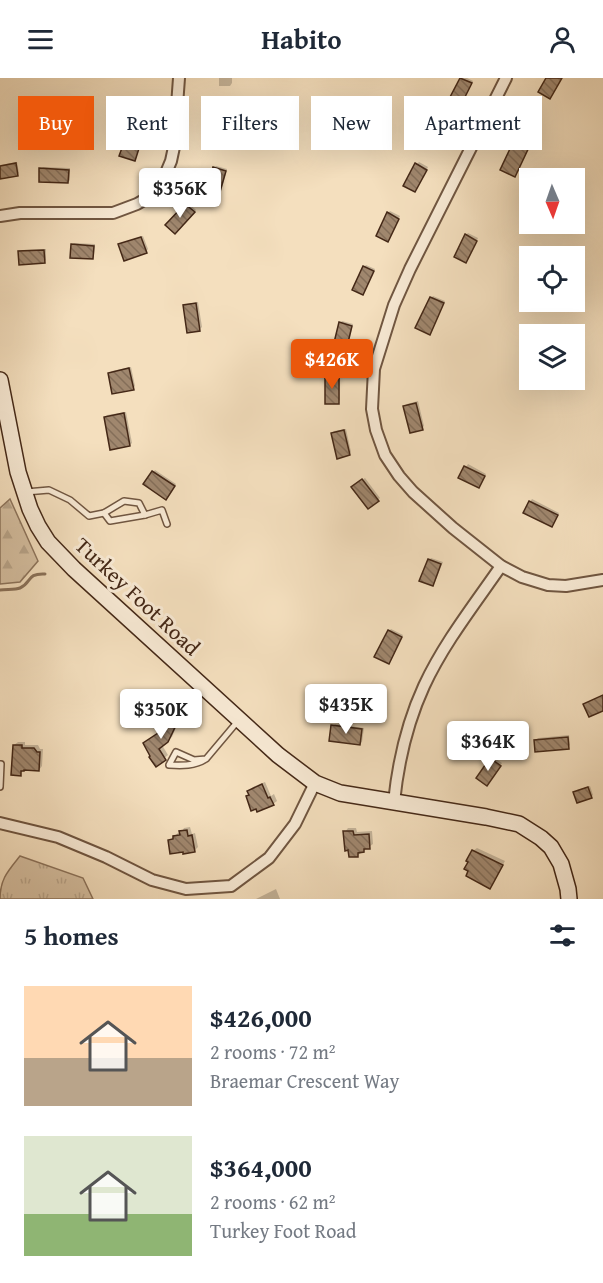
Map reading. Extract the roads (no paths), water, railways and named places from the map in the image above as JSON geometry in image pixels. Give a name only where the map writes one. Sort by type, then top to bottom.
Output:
[{"type":"street","points":[[0,216],[20,213],[113,213],[149,197],[163,180],[171,161],[179,78]]},
{"type":"street","points":[[506,78],[394,305],[374,369],[372,409],[376,430],[385,455],[413,492],[453,528],[501,566],[522,577],[548,585],[566,586],[603,580]]},
{"type":"street","name":"Turkey Foot Road","points":[[0,380],[24,492],[38,526],[48,542],[74,569],[239,720],[278,755],[315,783],[340,793],[519,824],[542,838],[551,847],[561,864],[569,899]]},
{"type":"street","points":[[394,802],[401,754],[410,721],[424,686],[449,640],[501,566]]},
{"type":"street","points":[[0,823],[57,837],[106,857],[152,880],[186,889],[231,885],[269,858],[295,824],[315,783]]},
{"type":"lane","points":[[24,492],[49,490],[70,500],[89,516],[105,513],[124,501],[139,503],[145,515]]},
{"type":"lane","points":[[105,513],[110,521],[162,510],[167,525]]},
{"type":"lane","points":[[206,759],[195,760],[176,752],[169,765],[182,766],[200,763],[206,759],[239,720]]},
{"type":"lane","points":[[0,788],[1,764]]},
{"type":"waterway","points":[[0,590],[20,588],[35,575],[45,574]]}]
